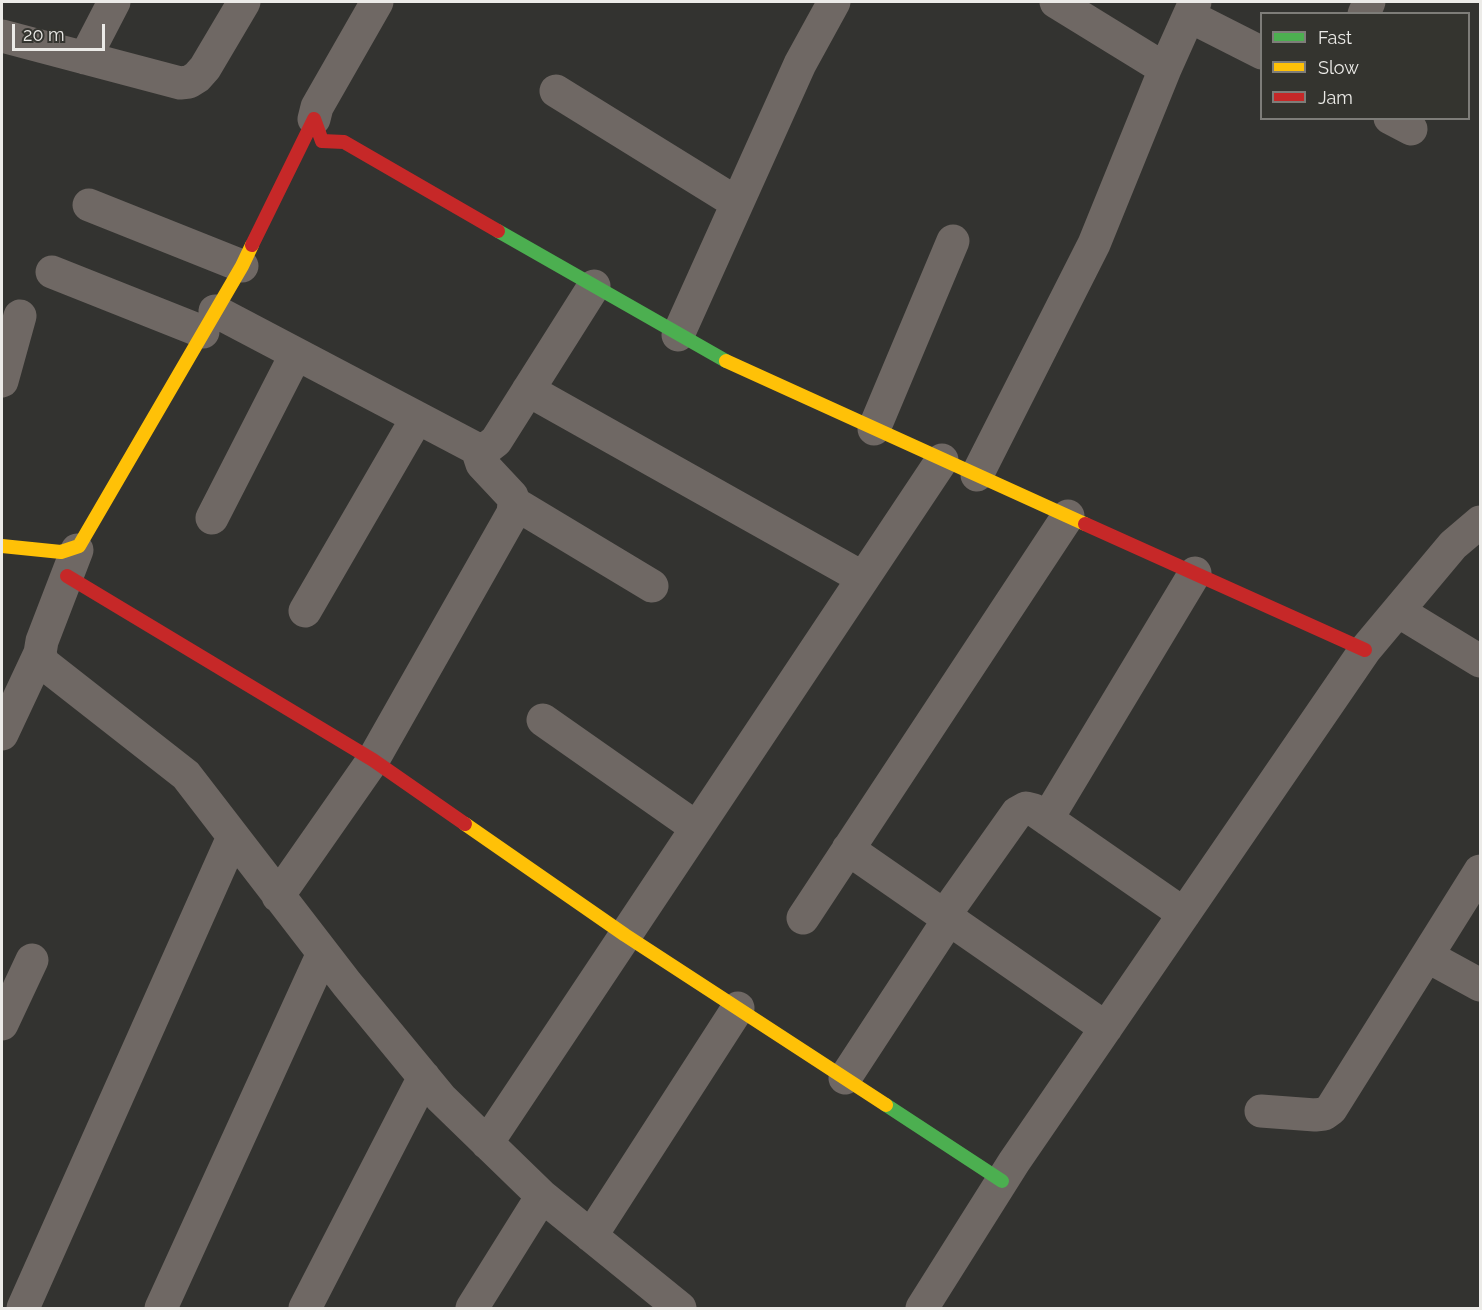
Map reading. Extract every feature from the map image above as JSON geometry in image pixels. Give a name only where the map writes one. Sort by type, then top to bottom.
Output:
[{"type":"street","points":[[85,58],[114,2]]},
{"type":"street","points":[[2,36],[180,83],[189,82],[205,68],[244,2]]},
{"type":"street","points":[[2,734],[40,653],[42,641],[79,546],[242,266],[314,118],[316,107],[377,2]]},
{"type":"street","points":[[678,335],[800,64],[834,2]]},
{"type":"street","points":[[1056,2],[1165,69]]},
{"type":"street","points":[[977,475],[1094,244],[1165,69],[1192,9],[1260,52]]},
{"type":"street","points":[[556,91],[737,203]]},
{"type":"street","points":[[314,118],[322,141],[344,142],[741,369],[1365,650]]},
{"type":"street","points":[[90,204],[242,266]]},
{"type":"street","points":[[873,429],[953,241]]},
{"type":"street","points":[[52,272],[209,322],[296,354],[477,449],[488,448],[496,441],[594,286]]},
{"type":"street","points":[[2,381],[20,316]]},
{"type":"street","points":[[212,518],[296,354]]},
{"type":"street","points":[[528,390],[863,578]]},
{"type":"street","points":[[305,611],[417,417]]},
{"type":"street","points":[[278,896],[373,760],[513,513],[512,496],[482,464],[477,449]]},
{"type":"street","points":[[487,1143],[942,460]]},
{"type":"street","points":[[514,503],[652,586]]},
{"type":"street","points":[[803,918],[1068,516]]},
{"type":"street","points":[[922,1308],[1002,1181],[1365,650],[1453,545],[1480,522]]},
{"type":"street","points":[[2,546],[61,552],[79,546]]},
{"type":"street","points":[[1047,819],[1195,573]]},
{"type":"street","points":[[67,576],[373,760],[626,935],[1002,1181]]},
{"type":"street","points":[[1398,611],[1480,661]]},
{"type":"street","points":[[40,653],[43,663],[186,775],[278,896],[441,1098],[542,1196],[680,1308]]},
{"type":"street","points":[[543,720],[697,828]]},
{"type":"street","points":[[845,1078],[947,917],[1017,813],[1026,808],[1034,810],[1184,914]]},
{"type":"street","points":[[23,1308],[232,837]]},
{"type":"street","points":[[848,849],[1106,1028]]},
{"type":"street","points":[[1262,1111],[1315,1115],[1324,1114],[1331,1109],[1480,871]]},
{"type":"street","points":[[161,1308],[323,953]]},
{"type":"street","points":[[1427,956],[1480,985]]},
{"type":"street","points":[[2,1024],[32,960]]},
{"type":"street","points":[[591,1236],[738,1008]]},
{"type":"street","points":[[305,1308],[424,1077]]},
{"type":"street","points":[[472,1308],[542,1196]]},
{"type":"traffic: fast","points":[[498,231],[726,361]]},
{"type":"traffic: fast","points":[[886,1105],[1002,1181]]},
{"type":"traffic: slow","points":[[2,546],[61,552],[79,546],[252,245]]},
{"type":"traffic: slow","points":[[726,361],[1085,524]]},
{"type":"traffic: slow","points":[[465,824],[625,935],[886,1105]]},
{"type":"traffic: jam","points":[[252,245],[314,119],[322,141],[344,142],[498,231]]},
{"type":"traffic: jam","points":[[1085,524],[1365,650]]},
{"type":"traffic: jam","points":[[67,576],[373,760],[465,824]]}]
